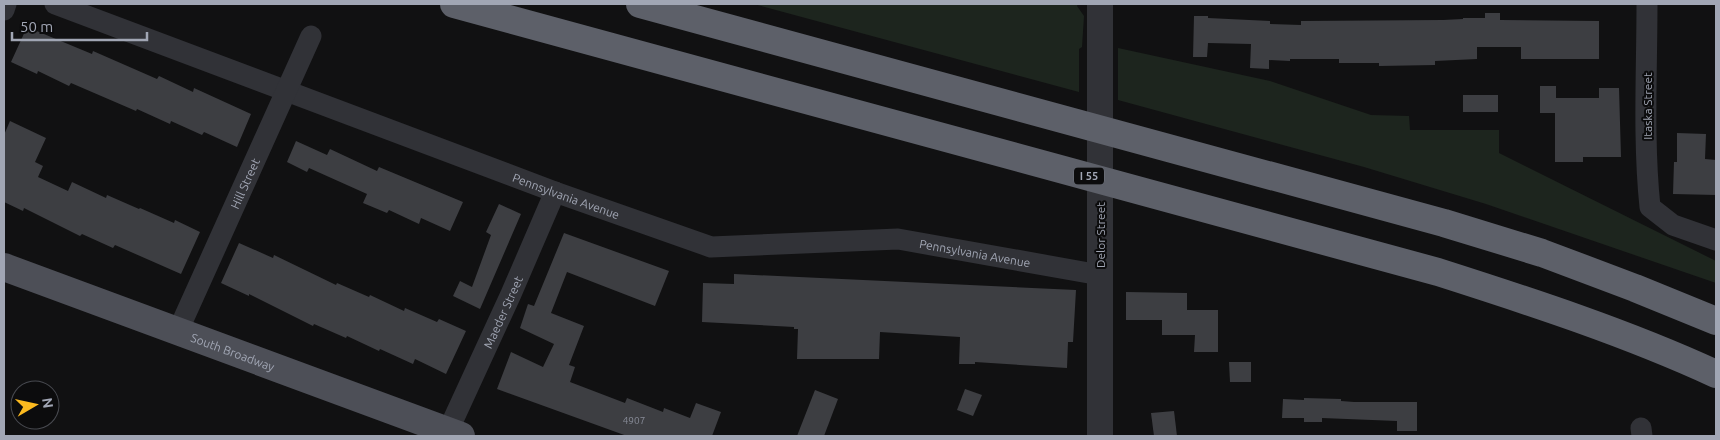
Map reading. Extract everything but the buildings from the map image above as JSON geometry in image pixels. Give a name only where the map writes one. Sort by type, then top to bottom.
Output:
[{"type":"highway","name":"I 55","points":[[454,4],[1438,272],[1539,304],[1623,335],[1716,374]]},
{"type":"highway","points":[[640,4],[1444,223],[1542,253],[1636,288],[1716,321]]},
{"type":"main road","name":"South Broadway","points":[[4,267],[455,434]]},
{"type":"street","points":[[4,10],[6,4]]},
{"type":"street","name":"Pennsylvania Avenue","points":[[55,4],[288,90],[555,192],[711,247],[898,238],[1100,275]]},
{"type":"street","name":"Delor Street","points":[[1100,4],[1100,436]]},
{"type":"street","name":"Itaska Street","points":[[1647,4],[1647,124],[1650,207],[1673,225],[1716,240]]},
{"type":"street","name":"Hill Street","points":[[178,331],[311,36]]},
{"type":"street","name":"Maeder Street","points":[[455,434],[511,294],[555,192]]},
{"type":"shaded area","points":[[754,4],[1078,4],[1077,6],[1084,16],[1082,47],[1079,49],[1079,92]]},
{"type":"shaded area","points":[[1118,48],[1270,81],[1371,115],[1409,116],[1410,130],[1499,130],[1499,153],[1716,261],[1716,283],[1486,204],[1364,167],[1118,100]]}]
